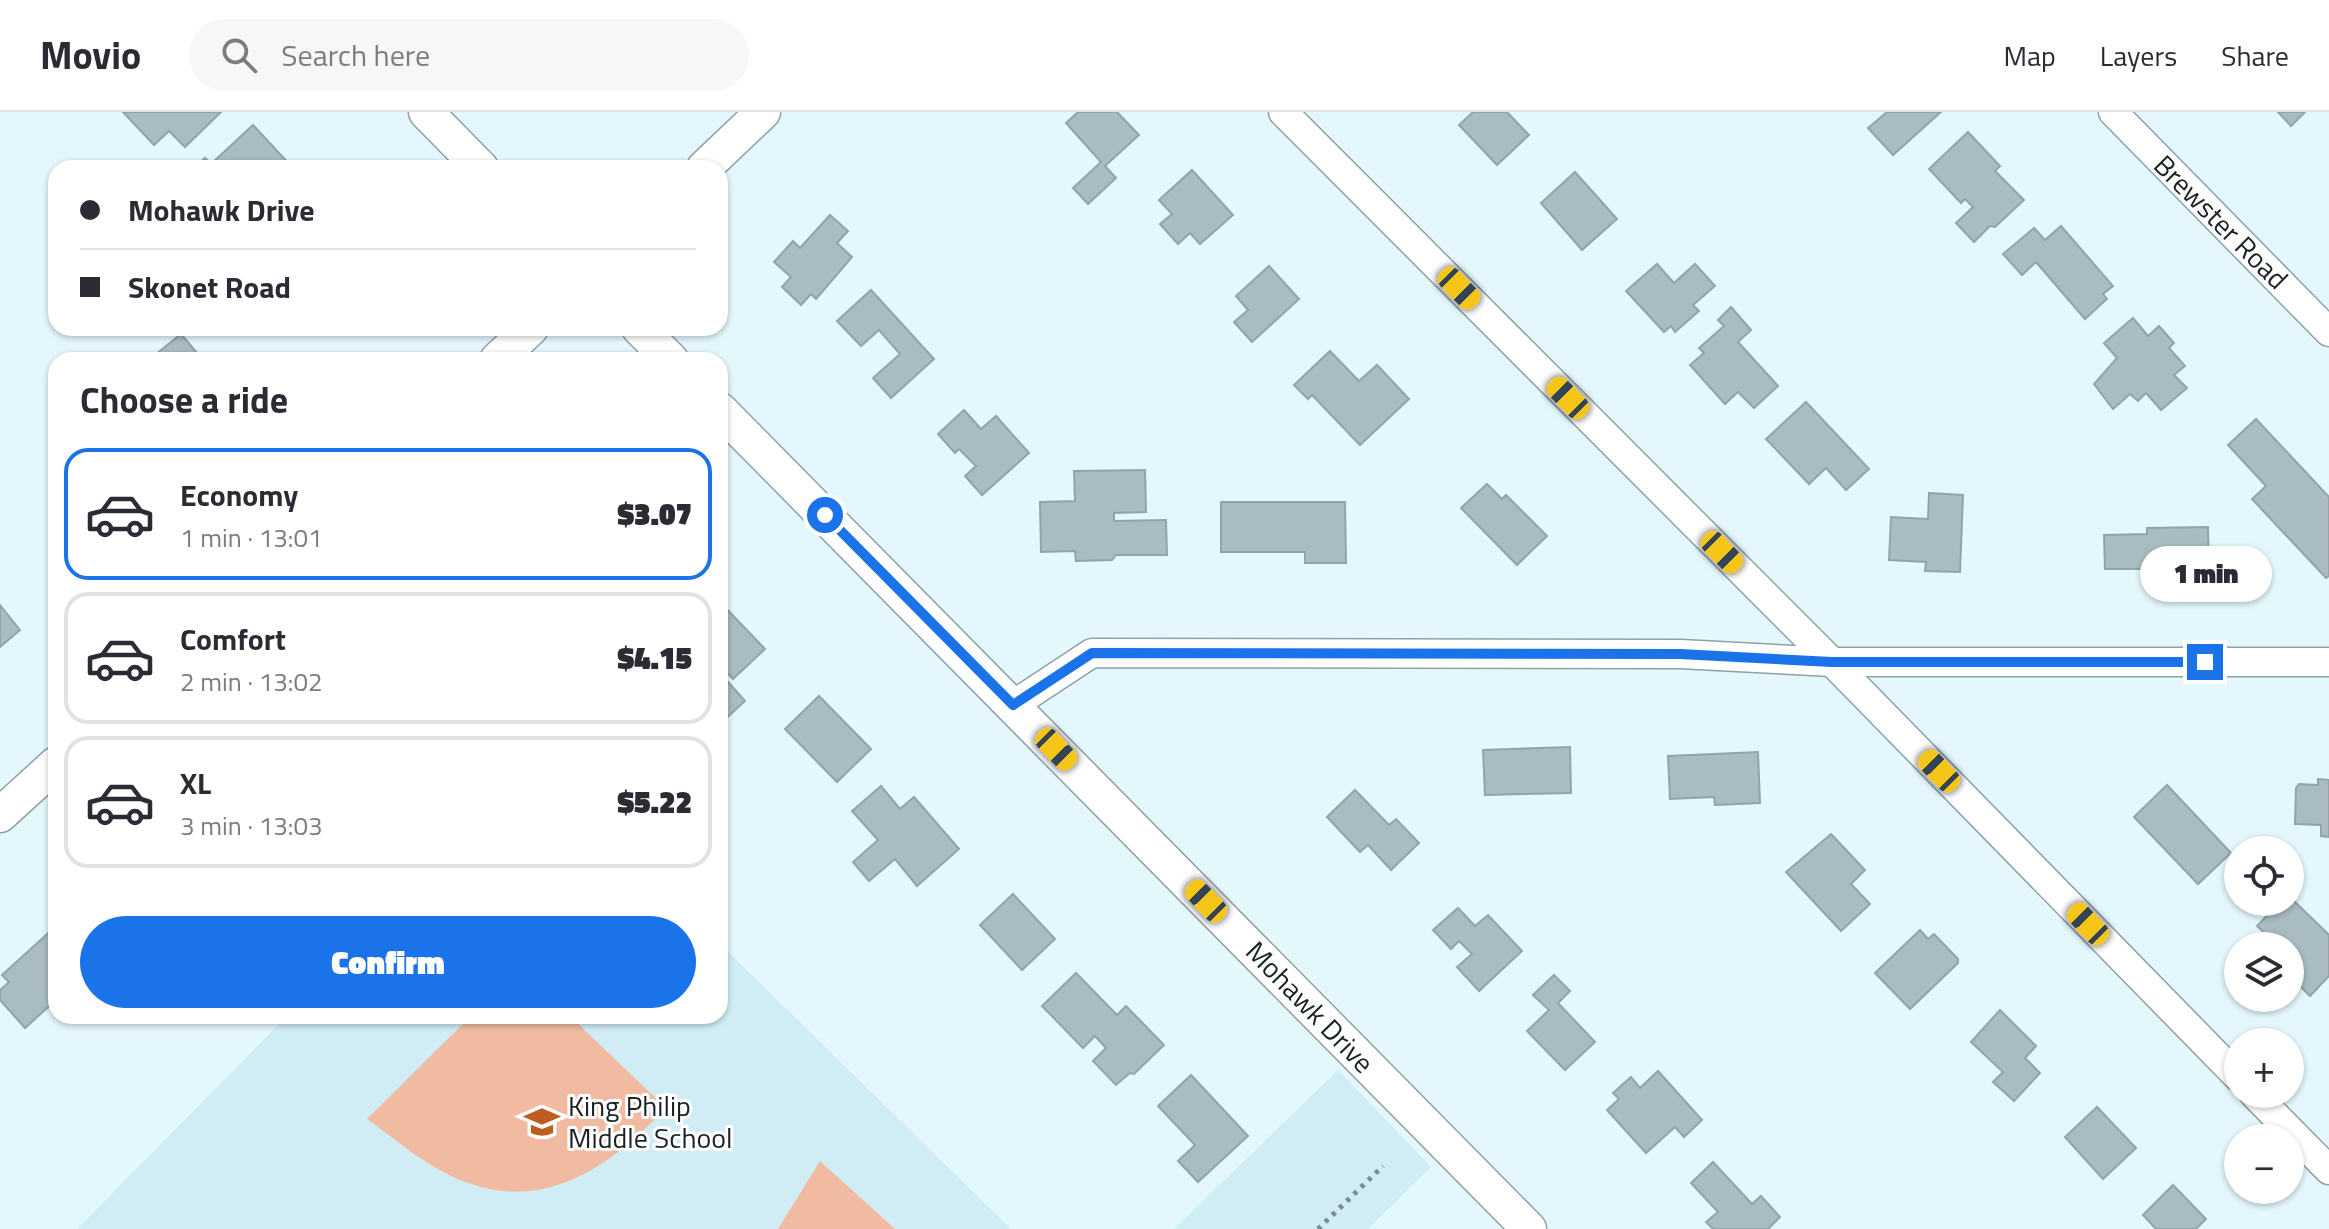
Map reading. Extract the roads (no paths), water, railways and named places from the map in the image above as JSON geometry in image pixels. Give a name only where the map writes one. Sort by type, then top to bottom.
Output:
[{"type":"street","points":[[426,112],[473,160]]},
{"type":"street","points":[[712,160],[763,112]]},
{"type":"street","points":[[1283,112],[1832,662],[2224,1063]]},
{"type":"street","name":"Brewster Road","points":[[2113,112],[2329,332]]},
{"type":"street","points":[[506,352],[522,336]]},
{"type":"street","points":[[647,336],[663,352]]},
{"type":"street","name":"Mohawk Drive","points":[[728,418],[1529,1229]]},
{"type":"street","points":[[1013,705],[1092,653],[1680,654],[1832,662],[2329,662]]},
{"type":"street","points":[[0,815],[48,771]]},
{"type":"street","points":[[2268,1108],[2329,1170]]},
{"type":"place","name":"King Philip Middle School","points":[[542,1122]]}]
